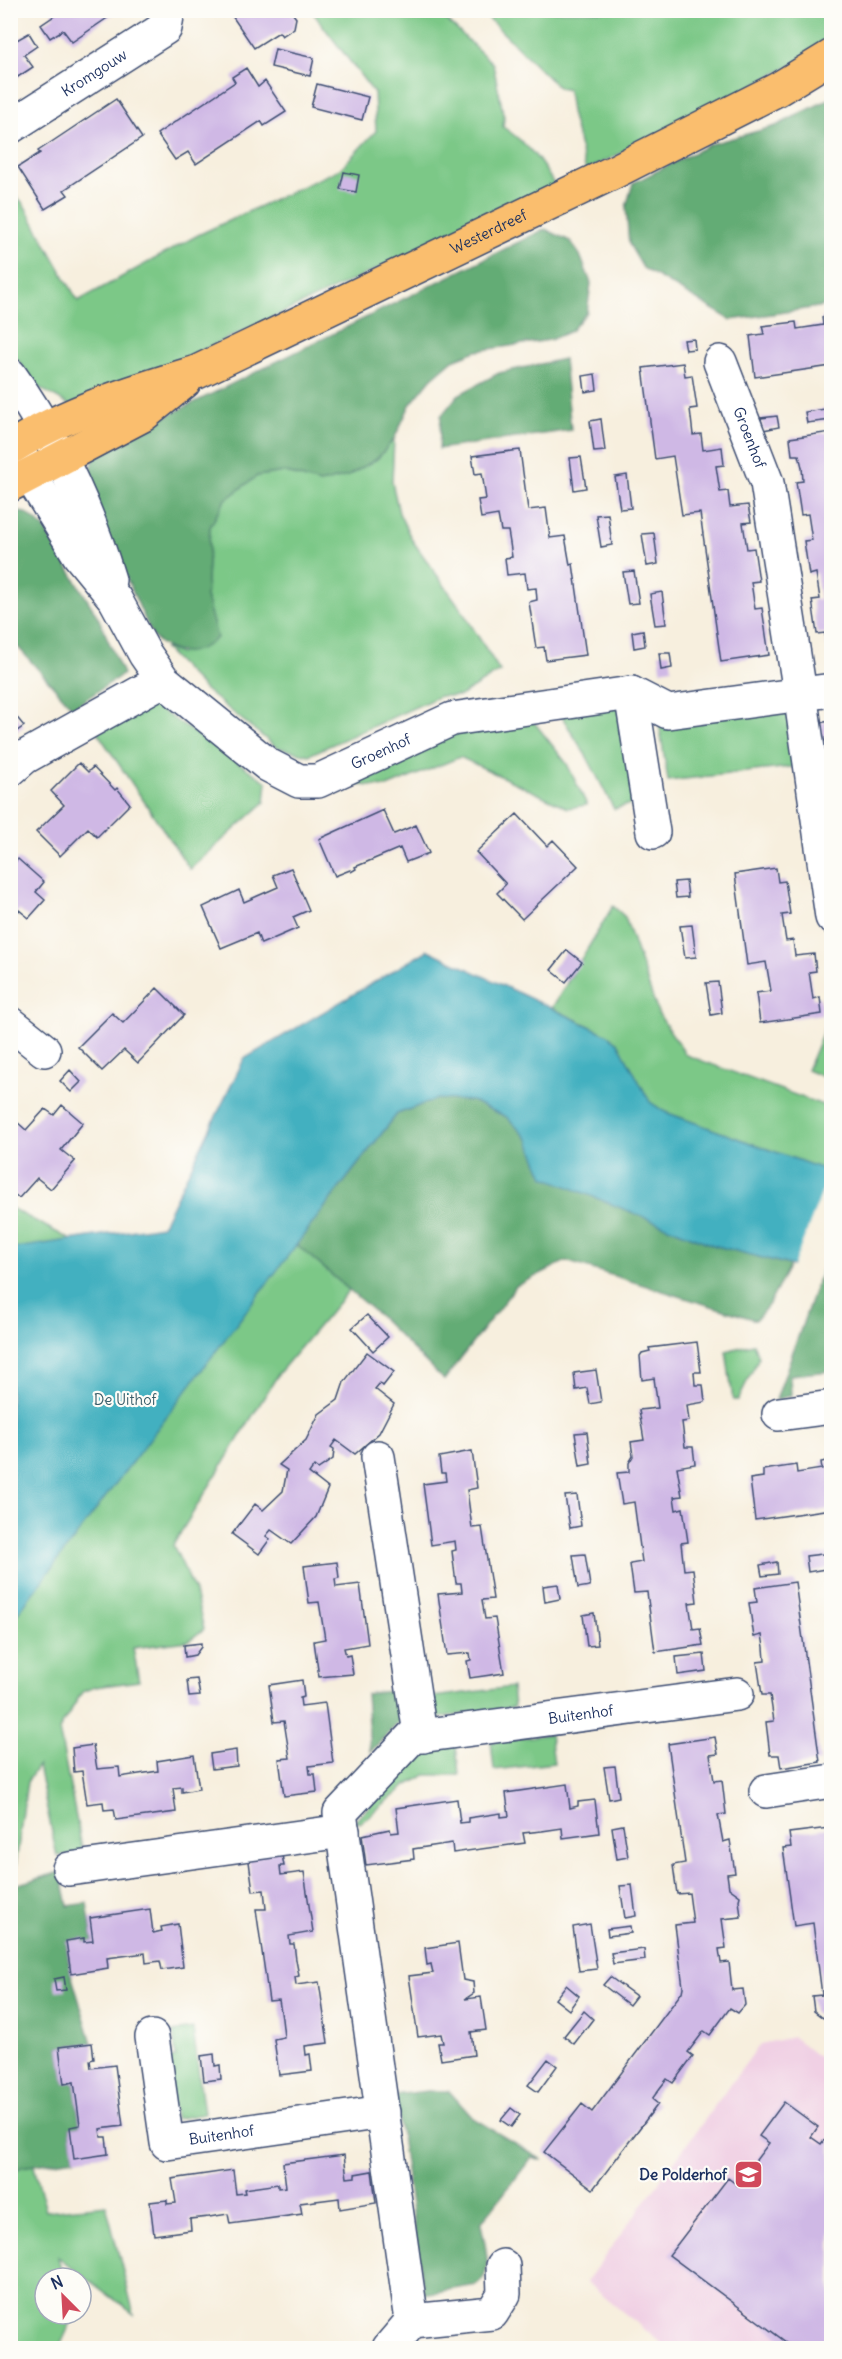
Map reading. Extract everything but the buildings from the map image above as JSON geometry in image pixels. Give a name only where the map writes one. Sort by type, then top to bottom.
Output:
[{"type":"main road","name":"Westerdreef","points":[[12,442],[130,392],[197,372],[614,172],[778,89],[831,56]]},
{"type":"main road","name":"Westerdreef","points":[[778,89],[831,71]]},
{"type":"main road","name":"Westerdreef","points":[[20,480],[143,415],[197,372]]},
{"type":"street","name":"Kromgouw","points":[[10,127],[165,28],[168,10]]},
{"type":"street","name":"Groenhof","points":[[720,362],[767,483],[816,691],[831,917]]},
{"type":"street","points":[[10,375],[46,428],[61,458]]},
{"type":"street","name":"Groenhof","points":[[12,442],[20,480],[115,599],[145,654],[163,680],[268,765],[299,781],[318,781],[452,719],[631,693]]},
{"type":"street","name":"Groenhof","points":[[61,458],[99,546],[115,599]]},
{"type":"street","points":[[10,770],[26,757],[163,680]]},
{"type":"street","points":[[631,693],[668,712],[816,691]]},
{"type":"street","points":[[631,693],[653,832]]},
{"type":"street","points":[[10,1023],[44,1050]]},
{"type":"street","points":[[779,1414],[831,1407]]},
{"type":"street","points":[[378,1457],[417,1721],[423,1736]]},
{"type":"street","name":"Buitenhof","points":[[411,2321],[340,1813],[412,1737],[737,1694]]},
{"type":"street","points":[[766,1791],[831,1781]]},
{"type":"street","points":[[69,1869],[343,1831]]},
{"type":"street","name":"Buitenhof","points":[[153,2037],[167,2143],[383,2112]]},
{"type":"street","points":[[389,2349],[411,2321],[492,2313],[504,2294],[503,2266]]},
{"type":"shaded area","name":"De Polderhof","points":[[793,2037],[831,2067],[831,2348],[667,2348],[586,2282],[760,2044]]},
{"type":"green space","points":[[311,10],[437,11],[493,64],[504,117],[503,127],[533,153],[555,186],[76,409],[36,386],[11,350],[10,191],[23,203],[78,301],[198,235],[340,169],[376,131],[374,93]]},
{"type":"green space","points":[[481,11],[831,11],[831,45],[586,171],[571,112],[568,90],[559,88]]},
{"type":"green space","points":[[831,98],[831,305],[731,320],[643,268],[629,244],[626,207],[633,183],[711,144],[776,126]]},
{"type":"green space","points":[[545,229],[570,241],[580,255],[591,283],[587,312],[571,331],[550,340],[476,351],[453,360],[431,379],[410,405],[394,439],[377,459],[348,476],[320,483],[284,472],[257,476],[225,500],[210,527],[206,597],[217,638],[201,649],[184,652],[168,648],[153,637],[107,535],[88,480],[96,451]]},
{"type":"green space","points":[[564,359],[571,430],[439,449],[441,416],[458,395],[499,373]]},
{"type":"green space","points":[[394,439],[392,482],[399,513],[412,540],[459,606],[500,671],[460,696],[440,696],[309,755],[276,747],[205,690],[164,648],[180,654],[216,638],[206,597],[210,526],[225,500],[257,476],[284,472],[320,483],[377,459]]},
{"type":"green space","points":[[10,509],[28,514],[44,528],[98,617],[123,674],[73,708],[18,647],[11,643]]},
{"type":"green space","points":[[147,701],[267,782],[265,802],[190,869],[95,729]]},
{"type":"green space","points":[[623,705],[634,803],[614,809],[587,757],[559,712]]},
{"type":"green space","points":[[791,708],[799,766],[668,781],[659,723]]},
{"type":"green space","points":[[530,717],[567,764],[587,805],[568,808],[460,757],[387,787],[332,783],[454,727]]},
{"type":"green space","points":[[613,906],[625,917],[658,1013],[686,1055],[831,1108],[831,1162],[828,1171],[665,1112],[650,1102],[618,1043],[608,1035],[552,1008]]},
{"type":"green space","points":[[831,1015],[831,1080],[807,1070]]},
{"type":"green space","points":[[437,1099],[472,1101],[507,1117],[528,1139],[545,1177],[713,1245],[790,1265],[769,1304],[756,1320],[566,1261],[516,1286],[444,1380],[376,1313],[296,1244],[397,1114]]},
{"type":"green space","name":"De Uithof","points":[[11,1208],[234,1326],[296,1244],[349,1290],[279,1373],[173,1545],[194,1589],[204,1629],[188,1641],[133,1648],[139,1681],[95,1687],[82,1692],[59,1730],[83,1853],[57,1856],[38,1766],[27,1782],[11,1900]]},
{"type":"green space","points":[[831,1275],[831,1371],[790,1375],[791,1395],[776,1400],[819,1277]]},
{"type":"green space","points":[[753,1344],[759,1357],[738,1400],[733,1400],[726,1351]]},
{"type":"green space","points":[[512,1687],[514,1707],[435,1718],[433,1697]]},
{"type":"green space","points":[[398,1690],[403,1718],[370,1752],[366,1694]]},
{"type":"green space","points":[[550,1734],[554,1763],[494,1770],[491,1742]]},
{"type":"green space","points":[[456,1745],[459,1775],[426,1775],[406,1786],[360,1823],[355,1821],[422,1752]]},
{"type":"green space","points":[[61,1872],[68,1906],[87,1903],[93,1941],[84,1942],[83,1938],[66,1941],[71,1974],[92,2043],[59,2047],[64,2083],[74,2082],[80,2125],[70,2127],[74,2159],[21,2167],[11,2176],[11,1886]]},
{"type":"green space","points":[[193,2029],[204,2114],[175,2119],[166,2059],[176,2057],[173,2032]]},
{"type":"green space","points":[[10,2076],[46,2211],[106,2205],[134,2314],[93,2283],[93,2266],[70,2266],[58,2257],[60,2266],[33,2266],[33,2326],[69,2326],[59,2348],[11,2348]]},
{"type":"green space","points":[[449,2091],[473,2118],[542,2160],[532,2157],[481,2223],[487,2265],[486,2273],[477,2285],[424,2294],[395,2095]]},
{"type":"water","points":[[428,950],[608,1035],[618,1043],[650,1102],[665,1112],[831,1172],[831,1275],[819,1277],[790,1265],[713,1245],[544,1177],[528,1139],[507,1117],[472,1101],[437,1099],[397,1114],[11,1622],[10,1249],[162,1226],[244,1059]]},
{"type":"pier","points":[[831,1169],[831,1243],[818,1279],[792,1269]]},
{"type":"place","name":"De Polderhof","points":[[748,2175]]}]
